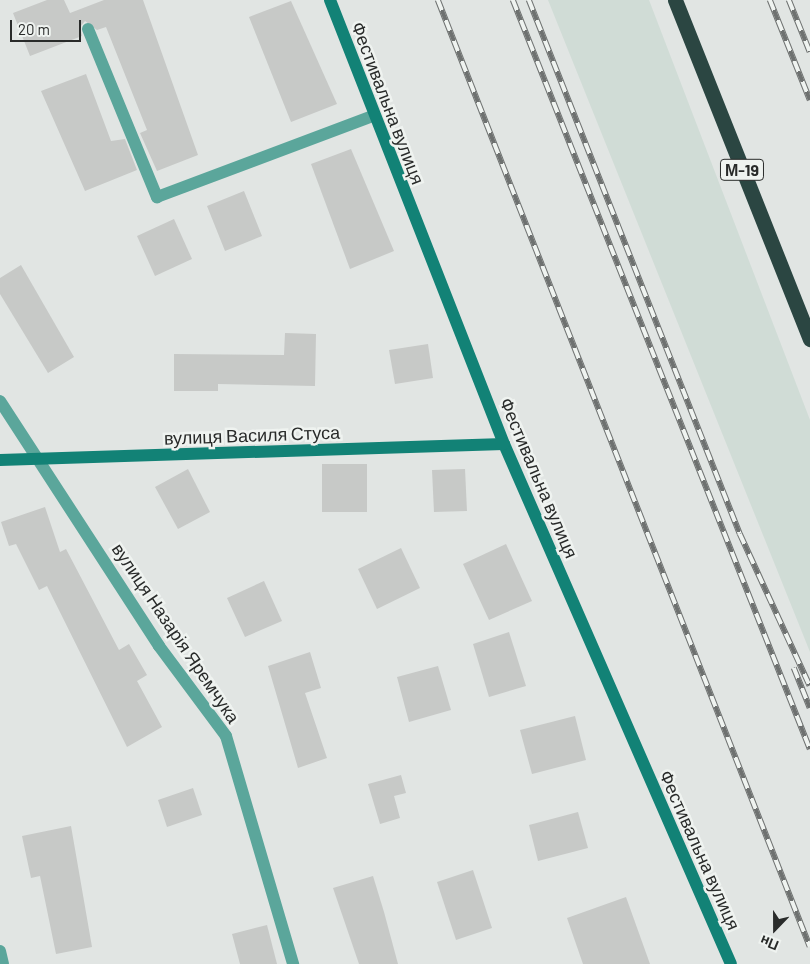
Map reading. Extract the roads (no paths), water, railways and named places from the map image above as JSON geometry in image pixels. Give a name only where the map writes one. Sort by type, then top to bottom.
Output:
[{"type":"highway","name":"М-19","points":[[675,0],[810,339]]},
{"type":"street","name":"Фестивальна вулиця","points":[[330,0],[372,116],[504,444],[730,964]]},
{"type":"street","points":[[88,29],[157,197],[372,116]]},
{"type":"street","name":"вулиця Назарія Яремчука","points":[[0,401],[39,458],[159,646],[226,736],[293,964]]},
{"type":"street","name":"вулиця Василя Стуса","points":[[0,460],[504,444]]},
{"type":"street","points":[[0,951],[3,964]]},
{"type":"railway","points":[[438,0],[810,947]]},
{"type":"railway","points":[[513,0],[810,749]]},
{"type":"railway","points":[[529,0],[740,534],[810,686]]},
{"type":"railway","points":[[770,0],[810,100]]},
{"type":"railway","points":[[789,0],[810,52]]},
{"type":"railway","points":[[794,668],[810,708]]}]
